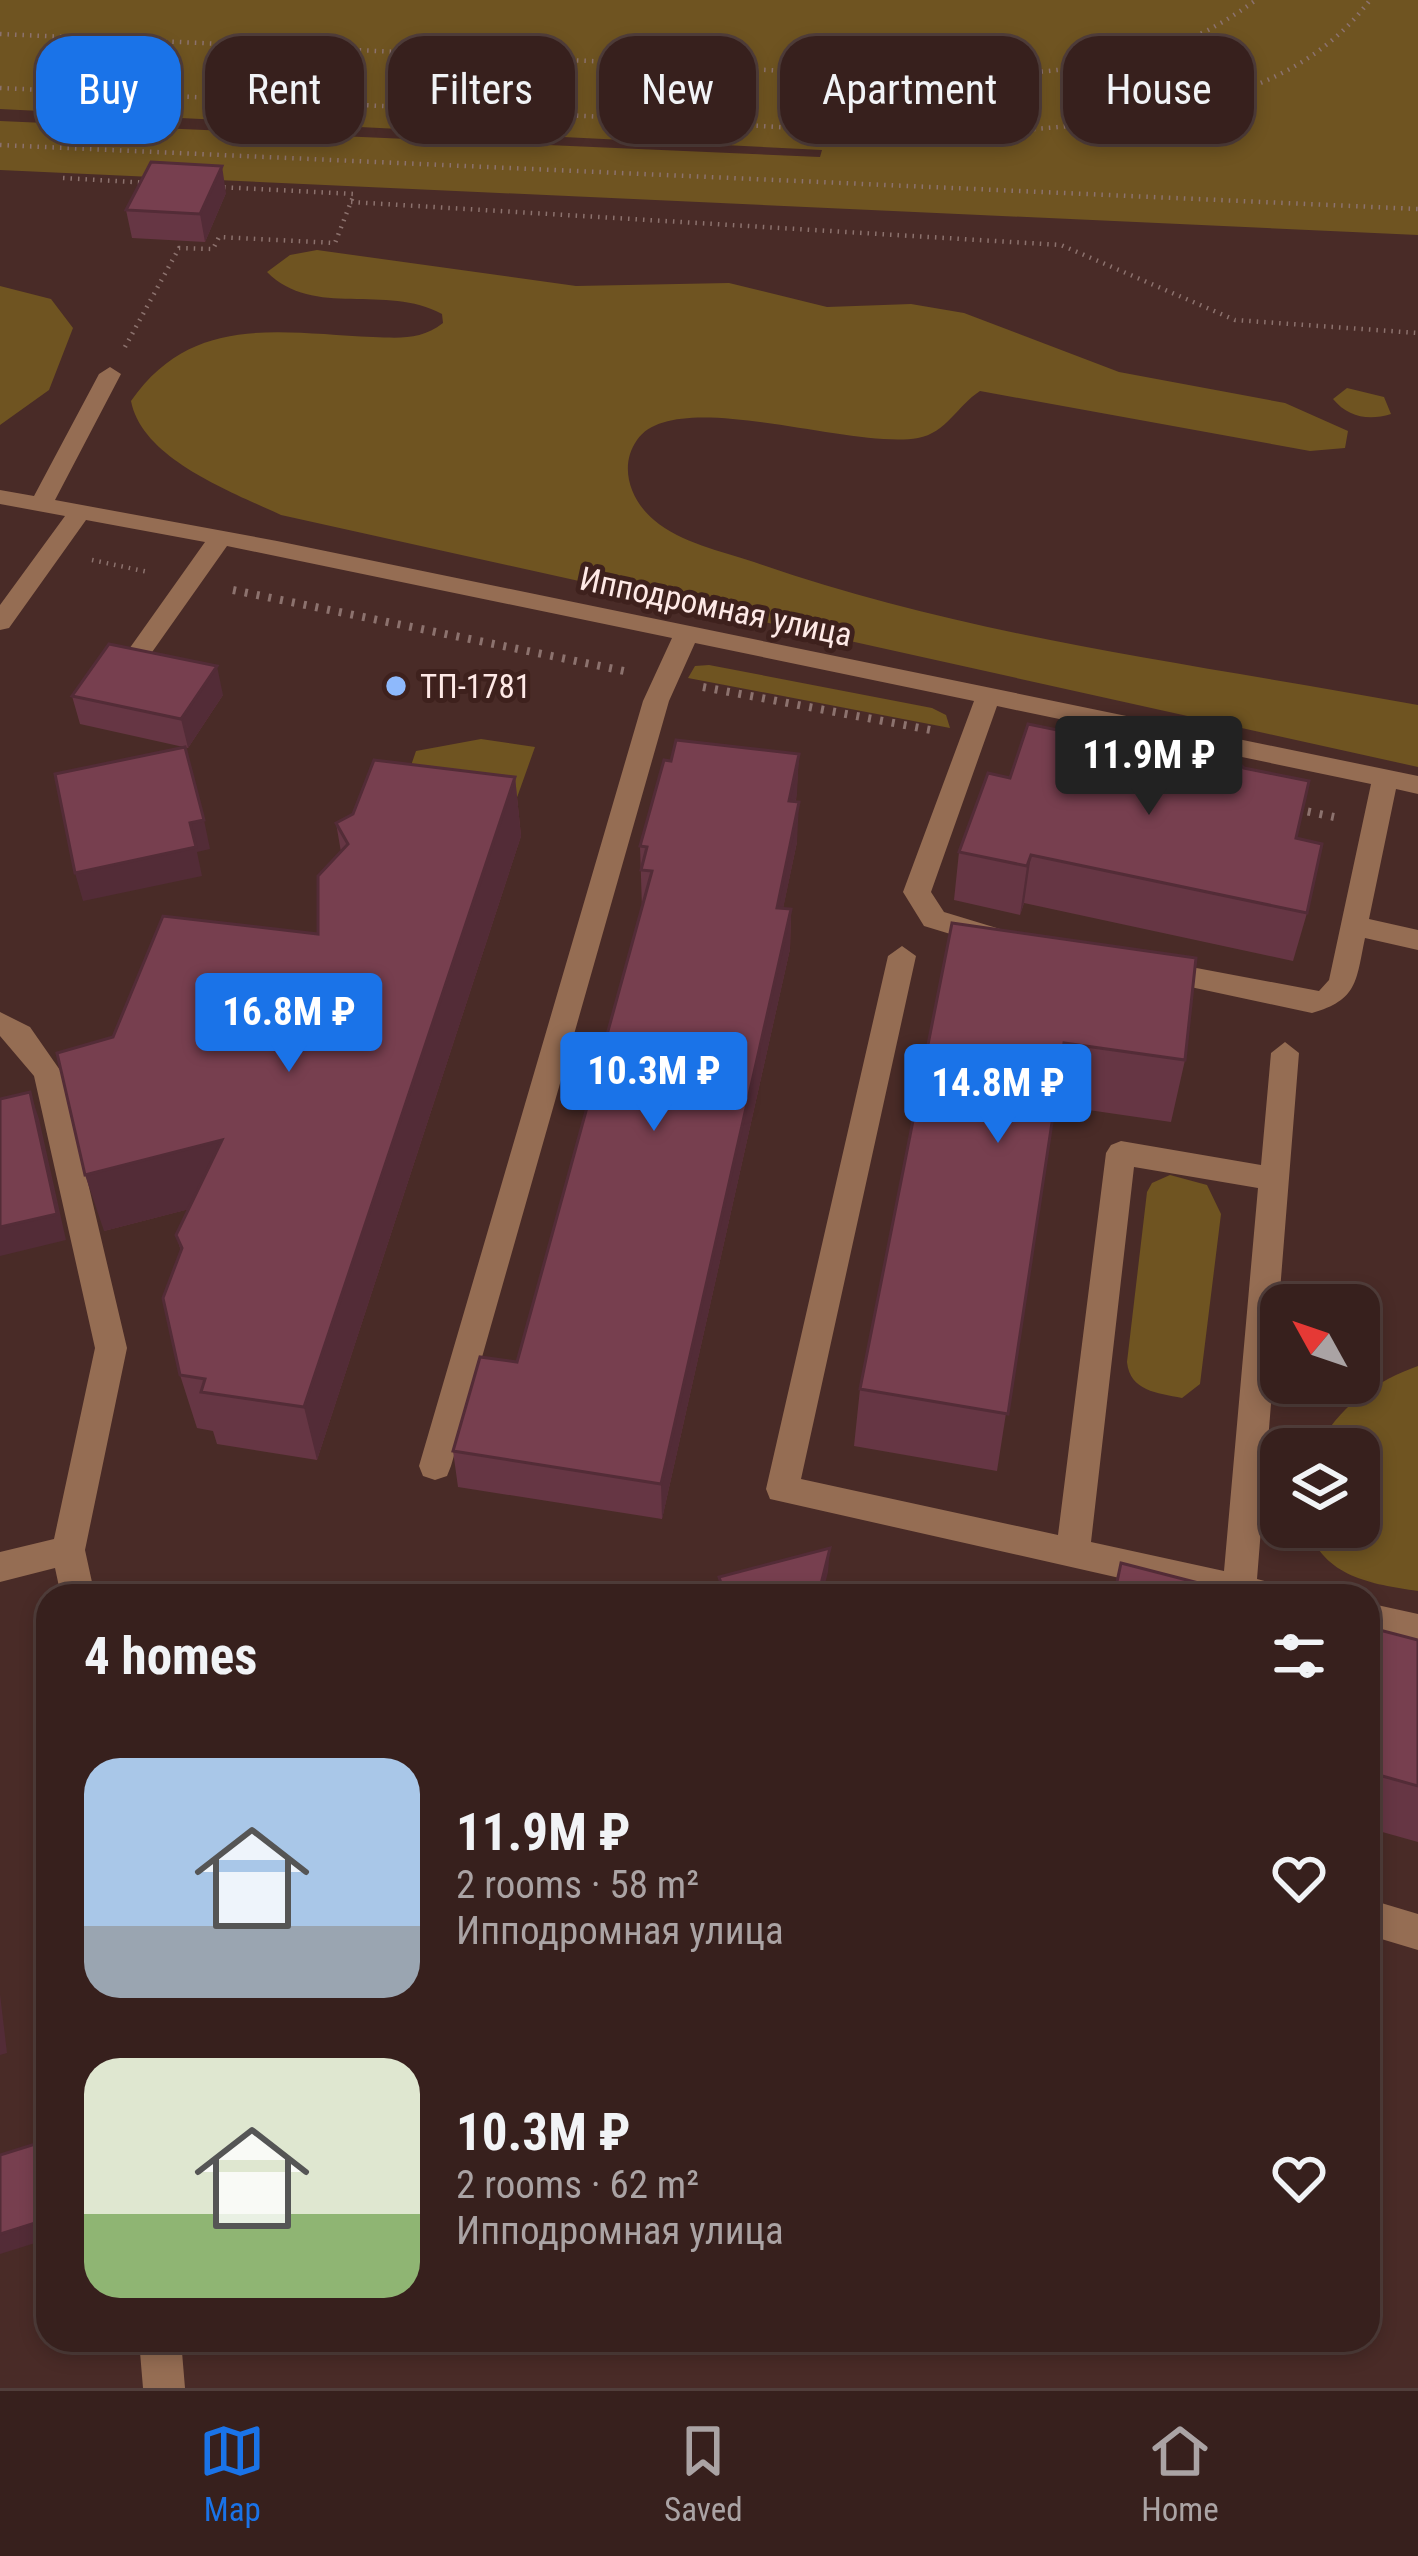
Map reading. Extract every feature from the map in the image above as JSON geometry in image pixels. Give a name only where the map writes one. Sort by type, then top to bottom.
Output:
[{"type":"street","points":[[42,502],[110,374]]},
{"type":"street","name":"Ипподромная улица","points":[[0,496],[221,537],[1418,785]]},
{"type":"street","points":[[0,622],[82,509]]},
{"type":"street","points":[[129,666],[221,537]]},
{"type":"street","points":[[435,1466],[656,701],[688,633]]},
{"type":"street","points":[[988,696],[917,892],[934,919],[1023,943]]},
{"type":"street","points":[[1134,966],[1312,1003],[1329,998],[1342,984],[1385,778]]},
{"type":"street","points":[[1354,926],[1418,940]]},
{"type":"street","points":[[902,956],[782,1489],[1212,1584]]},
{"type":"street","points":[[0,1022],[20,1035],[48,1073],[111,1348],[68,1550],[75,1584]]},
{"type":"street","points":[[1253,1584],[1274,1179],[1286,1053]]},
{"type":"street","points":[[1073,1553],[1121,1153],[1274,1179]]},
{"type":"street","points":[[0,1567],[68,1550]]},
{"type":"street","points":[[1380,1621],[1418,1629]]},
{"type":"street","points":[[1380,1921],[1418,1932]]},
{"type":"street","points":[[161,2352],[164,2388]]},
{"type":"path","points":[[0,34],[834,72],[963,73],[1117,61],[1219,27],[1256,0]]},
{"type":"path","points":[[0,88],[824,128],[1062,124],[1140,115],[1236,92],[1328,44],[1370,0]]},
{"type":"path","points":[[0,145],[1418,209]]},
{"type":"path","points":[[63,178],[153,183]]},
{"type":"path","points":[[110,374],[179,248],[213,250],[218,237],[335,243],[354,194],[197,185]]},
{"type":"path","points":[[351,202],[1061,245],[1235,320],[1418,333]]},
{"type":"shaded area","points":[[0,0],[1418,0],[1418,235],[0,170],[0,121],[36,123],[36,144],[181,144],[181,129],[205,130],[205,144],[364,144],[364,137],[388,138],[388,144],[524,144],[820,157],[822,150],[702,144],[756,144],[756,36],[599,36],[599,139],[575,138],[575,36],[388,36],[388,128],[364,127],[364,36],[205,36],[205,119],[181,118],[181,36],[36,36],[36,111],[0,109]]},
{"type":"shaded area","points":[[317,250],[576,286],[729,283],[827,307],[911,304],[964,313],[1119,372],[1285,403],[1348,431],[1345,448],[1310,451],[980,391],[944,425],[918,438],[851,436],[725,418],[687,418],[657,425],[637,440],[628,472],[639,503],[676,535],[834,588],[1083,646],[1418,705],[1418,767],[281,515],[238,496],[170,456],[139,422],[131,401],[155,373],[181,353],[240,334],[401,337],[443,323],[442,314],[420,305],[306,294],[267,272],[290,255]]},
{"type":"shaded area","points":[[0,286],[51,299],[73,328],[49,390],[0,425]]},
{"type":"shaded area","points":[[1347,388],[1384,397],[1391,414],[1366,417],[1345,410],[1333,399]]},
{"type":"shaded area","points":[[695,666],[932,708],[946,715],[950,728],[688,678]]},
{"type":"shaded area","points":[[481,739],[535,747],[514,806],[403,789],[416,751]]},
{"type":"shaded area","points":[[1170,1175],[1207,1185],[1221,1214],[1200,1384],[1182,1398],[1139,1385],[1127,1362],[1147,1192],[1152,1183]]},
{"type":"shaded area","points":[[1418,1366],[1418,1591],[1351,1575],[1318,1548],[1380,1548],[1380,1428],[1330,1428],[1352,1404],[1380,1404],[1380,1384]]},
{"type":"building","points":[[151,162],[222,166],[200,214],[126,210]]},
{"type":"building","points":[[109,644],[217,666],[181,719],[72,696]]},
{"type":"building","points":[[1028,724],[1214,762],[1230,754],[1244,768],[1309,781],[1296,838],[1322,844],[1307,913],[1031,855],[1027,866],[959,852],[988,773],[1010,778]]},
{"type":"building","points":[[676,740],[799,754],[789,801],[799,802],[777,908],[791,909],[661,1484],[453,1451],[480,1357],[517,1362],[652,871],[641,870],[647,847],[640,846],[664,760],[671,761]]},
{"type":"building","points":[[185,747],[204,820],[190,823],[196,847],[75,873],[55,774]]},
{"type":"building","points":[[374,760],[515,777],[304,1407],[201,1392],[205,1379],[180,1375],[163,1298],[182,1248],[176,1235],[222,1140],[85,1175],[57,1053],[113,1037],[163,916],[318,934],[318,876],[348,844],[336,823],[353,814]]},
{"type":"building","points":[[952,923],[1196,958],[1185,1060],[1064,1043],[1008,1414],[860,1389]]},
{"type":"building","points":[[30,1092],[57,1214],[0,1227],[0,1099]]},
{"type":"building","points":[[830,1548],[821,1584],[721,1584],[719,1577]]},
{"type":"building","points":[[1121,1563],[1202,1584],[1117,1584]]},
{"type":"building","points":[[1380,1630],[1418,1640],[1418,1786],[1380,1775]]},
{"type":"building","points":[[36,2144],[36,2223],[0,2234],[0,2155]]},
{"type":"place","name":"ТП-1781","points":[[396,686]]}]
